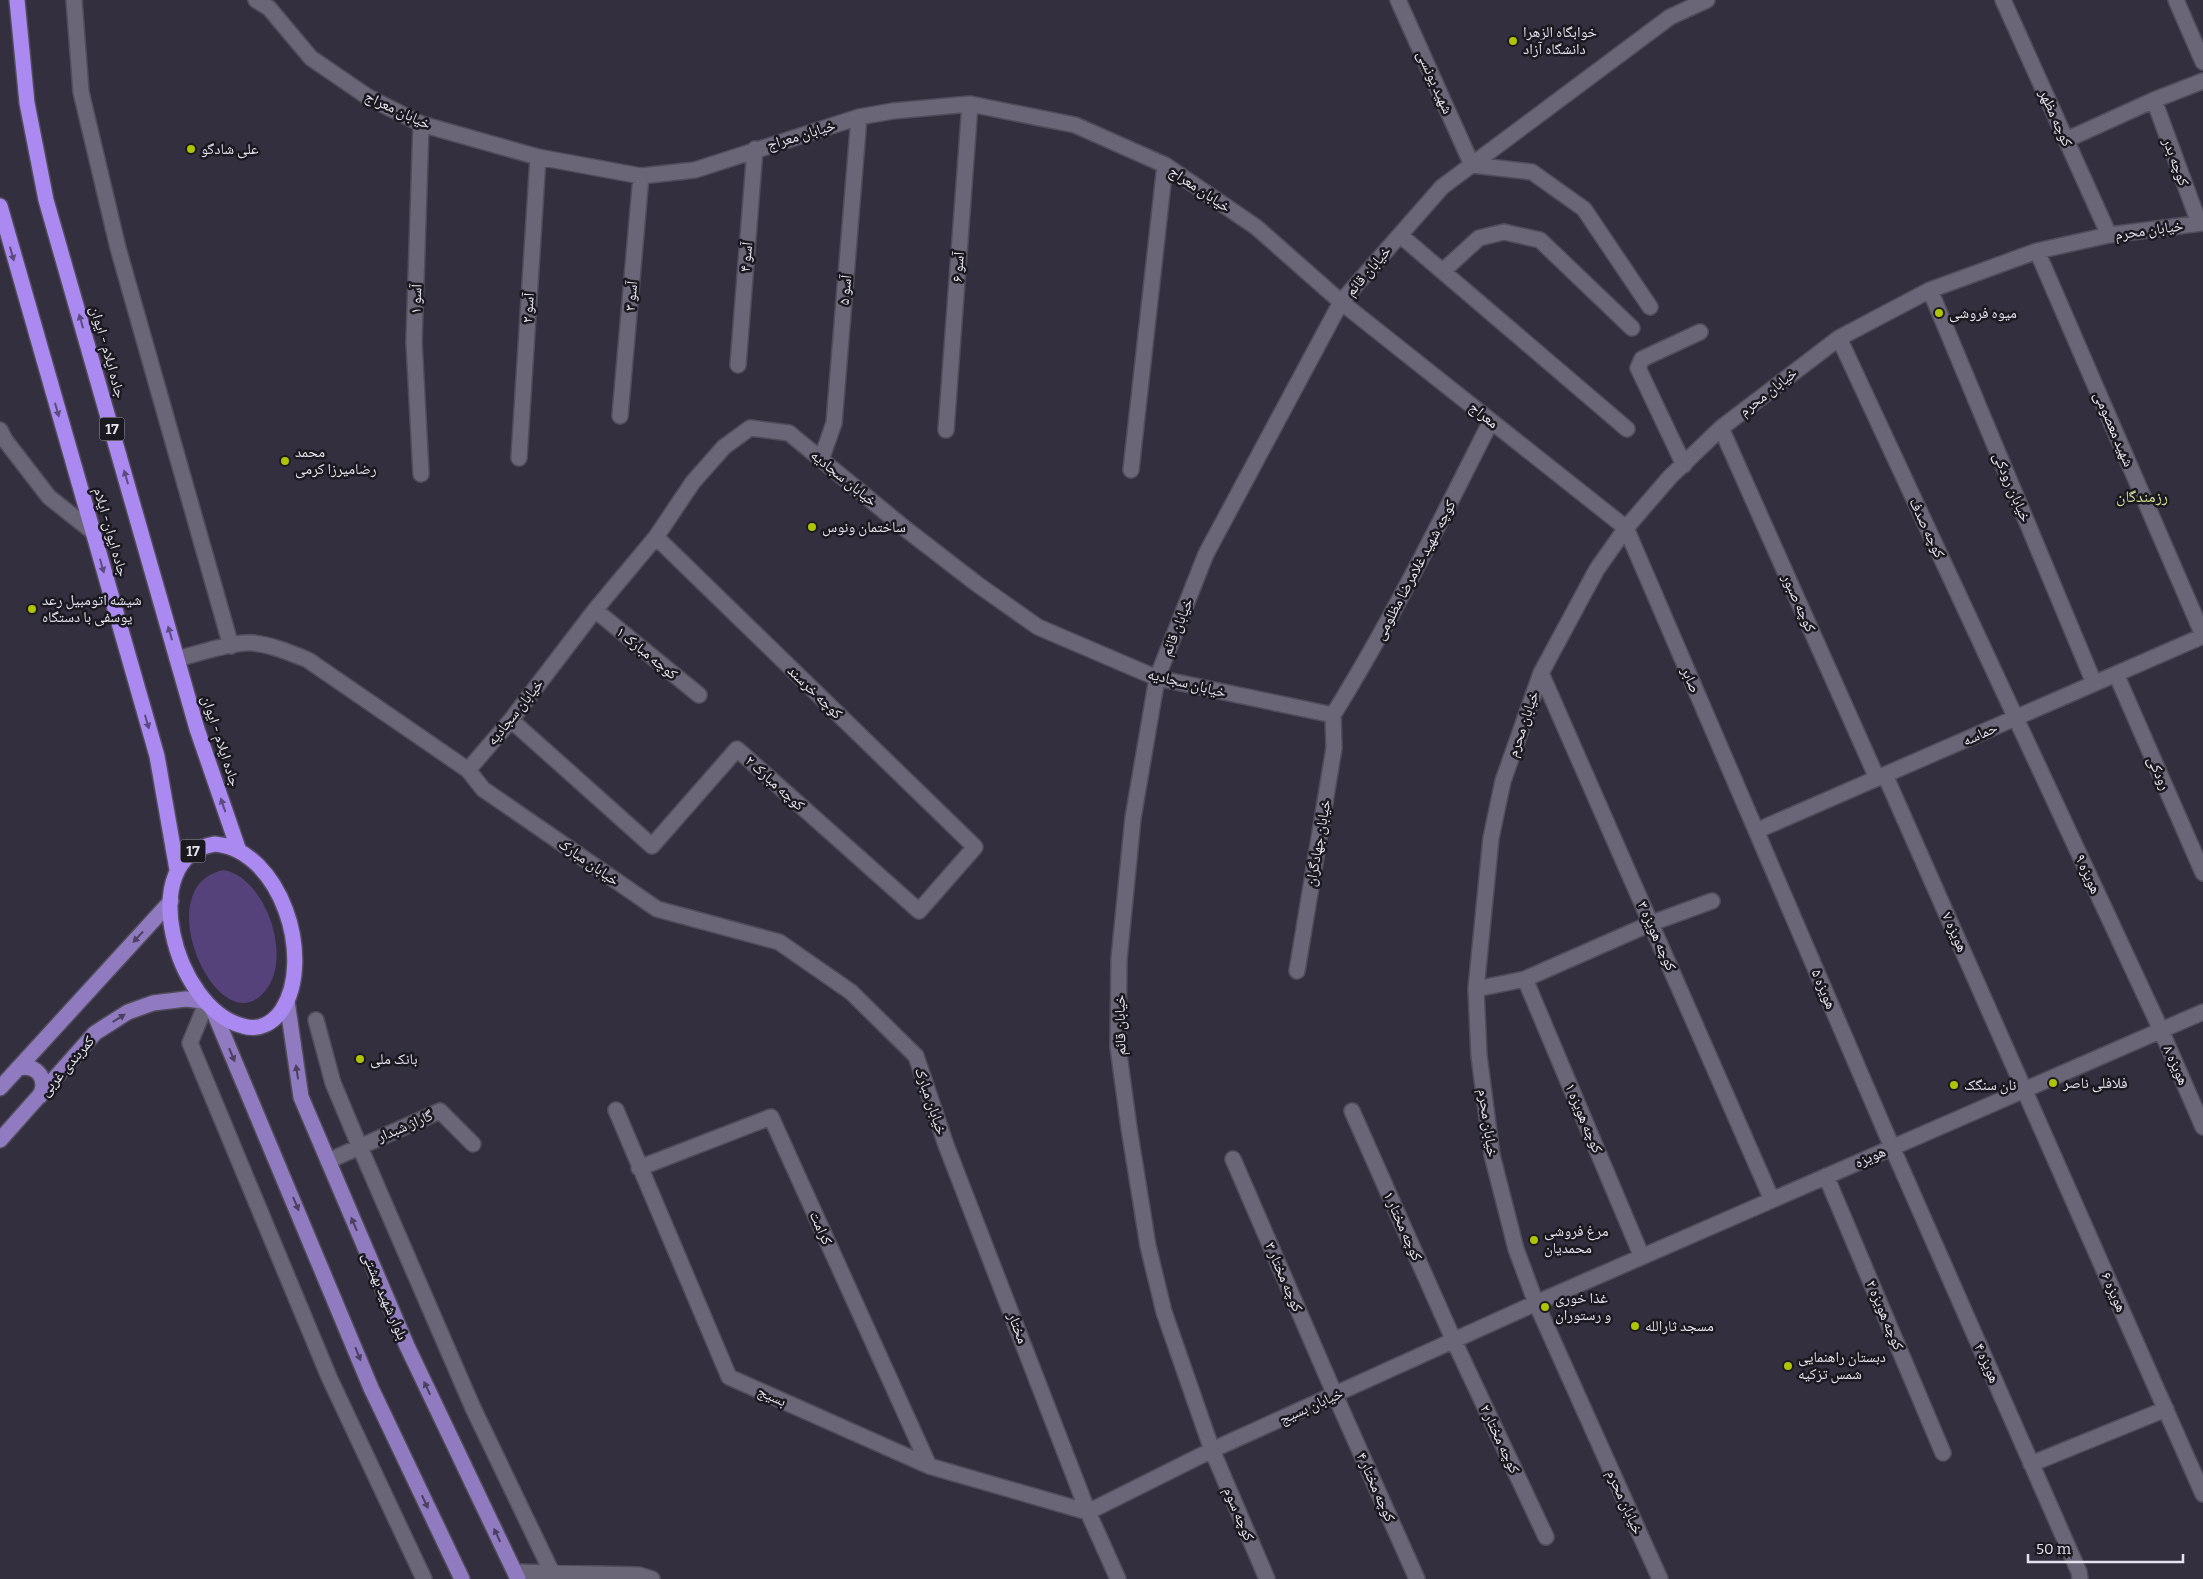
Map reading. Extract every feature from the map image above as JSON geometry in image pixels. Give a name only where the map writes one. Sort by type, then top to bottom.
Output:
[{"type":"highway","name":"جاده ایلام - ایوان","points":[[17,0],[27,103],[46,200],[197,729],[239,851]]},
{"type":"highway","name":"جاده ایوان- ایلام","points":[[0,206],[157,756],[178,870]]},
{"type":"highway","name":"17","points":[[227,845],[239,851],[268,878],[282,901],[294,945],[295,972],[287,1001],[272,1022],[250,1028],[226,1021],[207,1005],[184,971],[173,936],[172,884],[178,870],[194,850],[204,846],[227,845]]},
{"type":"main road","points":[[0,1088],[171,901]]},
{"type":"main road","name":"کمربندی غربی","points":[[0,1140],[95,1033],[128,1012],[153,1004],[186,999],[207,1005]]},
{"type":"main road","name":"بلوار شهید بهشتی","points":[[287,1001],[301,1097],[407,1346],[516,1575]]},
{"type":"main road","points":[[207,1005],[371,1388],[462,1579]]},
{"type":"main road","points":[[18,1068],[26,1066],[34,1068],[40,1073],[44,1081],[40,1096]]},
{"type":"street","points":[[74,0],[80,92],[116,239],[231,646]]},
{"type":"street","name":"خیابان معراج","points":[[256,0],[268,8],[311,58],[368,98],[421,124],[538,158],[641,176],[695,170],[858,117],[893,110],[970,104],[1075,125],[1165,165],[1256,227],[1342,302]]},
{"type":"street","name":"شهید یونسی","points":[[1398,0],[1472,165]]},
{"type":"street","name":"خیابان قائم","points":[[1212,1450],[1164,1312],[1148,1246],[1118,1047],[1119,958],[1133,818],[1157,678],[1206,554],[1342,302],[1442,187],[1670,18],[1707,0]]},
{"type":"street","name":"کوچه مظهر","points":[[2003,0],[2109,235]]},
{"type":"street","points":[[2176,0],[2203,62]]},
{"type":"street","points":[[2066,140],[2154,100],[2203,81]]},
{"type":"street","name":"کوچه بدر","points":[[2154,100],[2201,223]]},
{"type":"street","name":"آسو ۶","points":[[946,430],[970,104]]},
{"type":"street","name":"آسو ۵","points":[[821,460],[834,423],[858,117]]},
{"type":"street","name":"آسو ۱","points":[[421,124],[414,342],[421,474]]},
{"type":"street","name":"آسو ۴","points":[[738,365],[755,149]]},
{"type":"street","name":"آسو ۲","points":[[518,458],[538,158]]},
{"type":"street","points":[[1131,470],[1165,165]]},
{"type":"street","points":[[1472,165],[1532,172],[1584,209],[1650,306]]},
{"type":"street","name":"آسو ۳","points":[[620,416],[641,176]]},
{"type":"street","name":"خیابان محرم","points":[[1660,1579],[1536,1303],[1516,1249],[1492,1155],[1479,1056],[1476,989],[1491,838],[1503,781],[1541,673],[1597,569],[1626,528],[1684,464],[1721,428],[1839,338],[1930,290],[2037,251],[2109,235],[2201,223]]},
{"type":"street","points":[[1444,270],[1479,238],[1504,232],[1540,240],[1632,328]]},
{"type":"street","points":[[1400,235],[1444,270],[1627,428]]},
{"type":"street","name":"شهید معصومی","points":[[2037,251],[2203,636]]},
{"type":"street","name":"خیابان رودکی","points":[[1930,290],[2094,683]]},
{"type":"street","name":"معراج","points":[[1342,302],[1626,528]]},
{"type":"street","points":[[1684,464],[1638,368],[1642,360],[1700,332]]},
{"type":"street","name":"کوچه صدف","points":[[1839,338],[2016,718]]},
{"type":"street","name":"کوچه شهید غلامرضا مظلومی","points":[[1333,715],[1365,663],[1406,589],[1491,422]]},
{"type":"street","name":"خیابان سجادیه","points":[[468,770],[511,720],[595,610],[656,537],[693,482],[724,447],[750,428],[789,433],[969,578],[1038,627],[1157,678],[1333,715]]},
{"type":"street","name":"کوچه صبور","points":[[1721,428],[1881,776]]},
{"type":"street","points":[[0,430],[5,440],[48,497],[93,532]]},
{"type":"street","name":"صابر","points":[[1626,528],[1756,831]]},
{"type":"street","name":"کوچه خرسند","points":[[656,537],[975,847]]},
{"type":"street","name":"کوچه مبارک ۱","points":[[595,610],[700,695]]},
{"type":"street","name":"حماسه","points":[[1756,831],[2203,636]]},
{"type":"street","name":"خیابان مبارک","points":[[177,659],[252,643],[286,651],[308,660],[468,770],[483,789],[657,909],[779,942],[851,992],[916,1056],[946,1145]]},
{"type":"street","name":"کوچه هویزه ۳","points":[[1541,673],[1772,1200]]},
{"type":"street","name":"رودکی","points":[[2116,674],[2203,873]]},
{"type":"street","name":"خیابان جهادگران","points":[[1297,971],[1334,748],[1333,715]]},
{"type":"street","name":"هویزه ۹","points":[[2016,718],[2161,1030]]},
{"type":"street","name":"کوچه مبارک ۲","points":[[511,720],[652,846],[737,749],[919,911],[975,847]]},
{"type":"street","name":"هویزه ۷","points":[[1881,776],[2024,1090]]},
{"type":"street","name":"هویزه ۵","points":[[1756,831],[1892,1147]]},
{"type":"street","points":[[1476,989],[1526,979],[1652,923],[1712,901]]},
{"type":"street","name":"کوچه هویزه ۱","points":[[1526,979],[1642,1256]]},
{"type":"street","points":[[207,1005],[190,1043],[329,1377],[424,1579]]},
{"type":"street","name":"هویزه","points":[[1536,1303],[2203,1012]]},
{"type":"street","points":[[316,1020],[333,1083],[359,1145],[473,1408],[553,1576]]},
{"type":"street","name":"هویزه ۸","points":[[2161,1030],[2203,1127]]},
{"type":"street","name":"هویزه ۶","points":[[2024,1090],[2203,1494]]},
{"type":"street","name":"بسیج","points":[[616,1110],[729,1377],[929,1466],[1088,1512]]},
{"type":"street","name":"گاراژ شبدار","points":[[328,1161],[359,1145],[440,1111],[473,1144]]},
{"type":"street","name":"کوچه مختار ۱","points":[[1352,1111],[1454,1341]]},
{"type":"street","name":"کرامت","points":[[639,1168],[771,1118],[929,1466]]},
{"type":"street","name":"مختار","points":[[946,1145],[1088,1512]]},
{"type":"street","name":"هویزه ۴","points":[[1892,1147],[2079,1572],[2080,1579]]},
{"type":"street","name":"کوچه مختار ۳","points":[[1234,1159],[1335,1395]]},
{"type":"street","name":"کوچه هویزه ۲","points":[[1826,1176],[1943,1453]]},
{"type":"street","name":"خیابان بسیج","points":[[1088,1512],[1212,1450],[1536,1303]]},
{"type":"street","name":"کوچه مختار ۲","points":[[1454,1341],[1546,1537]]},
{"type":"street","name":"کوچه مختار ۴","points":[[1335,1395],[1417,1579]]},
{"type":"street","points":[[2031,1464],[2166,1409]]},
{"type":"street","name":"کوچه سوم","points":[[1212,1450],[1266,1579]]},
{"type":"street","points":[[1088,1512],[1118,1579]]},
{"type":"street","points":[[516,1575],[639,1575],[652,1579]]},
{"type":"shaded area","points":[[224,870],[239,876],[251,887],[262,902],[270,919],[275,937],[277,956],[274,973],[268,987],[250,1002],[230,1000],[213,984],[198,960],[190,932],[190,904],[201,882]]},
{"type":"place","name":"خوابگاه الزهرا دانشگاه آزاد","points":[[1513,41]]},
{"type":"place","name":"علی شادگو","points":[[191,149]]},
{"type":"place","name":"میوه فروشی","points":[[1939,313]]},
{"type":"place","name":"محمد رضامیرزا کرمی","points":[[285,461]]},
{"type":"place","name":"ساختمان ونوس","points":[[812,527]]},
{"type":"place","name":"شیشه اتومبیل رعد یوسفی با دستگاه","points":[[32,609]]},
{"type":"place","name":"بانک ملی","points":[[360,1059]]},
{"type":"place","name":"فلافلی ناصر","points":[[2053,1083]]},
{"type":"place","name":"نان سنگک","points":[[1954,1085]]},
{"type":"place","name":"مرغ فروشی محمدیان","points":[[1534,1240]]},
{"type":"place","name":"غذا خوری و رستوران","points":[[1545,1307]]},
{"type":"place","name":"مسجد ثارالله","points":[[1635,1326]]},
{"type":"place","name":"دبستان راهنمایی شمس تزکیه","points":[[1788,1366]]},
{"type":"district","name":"رزمندگان","points":[[2142,496]]}]
